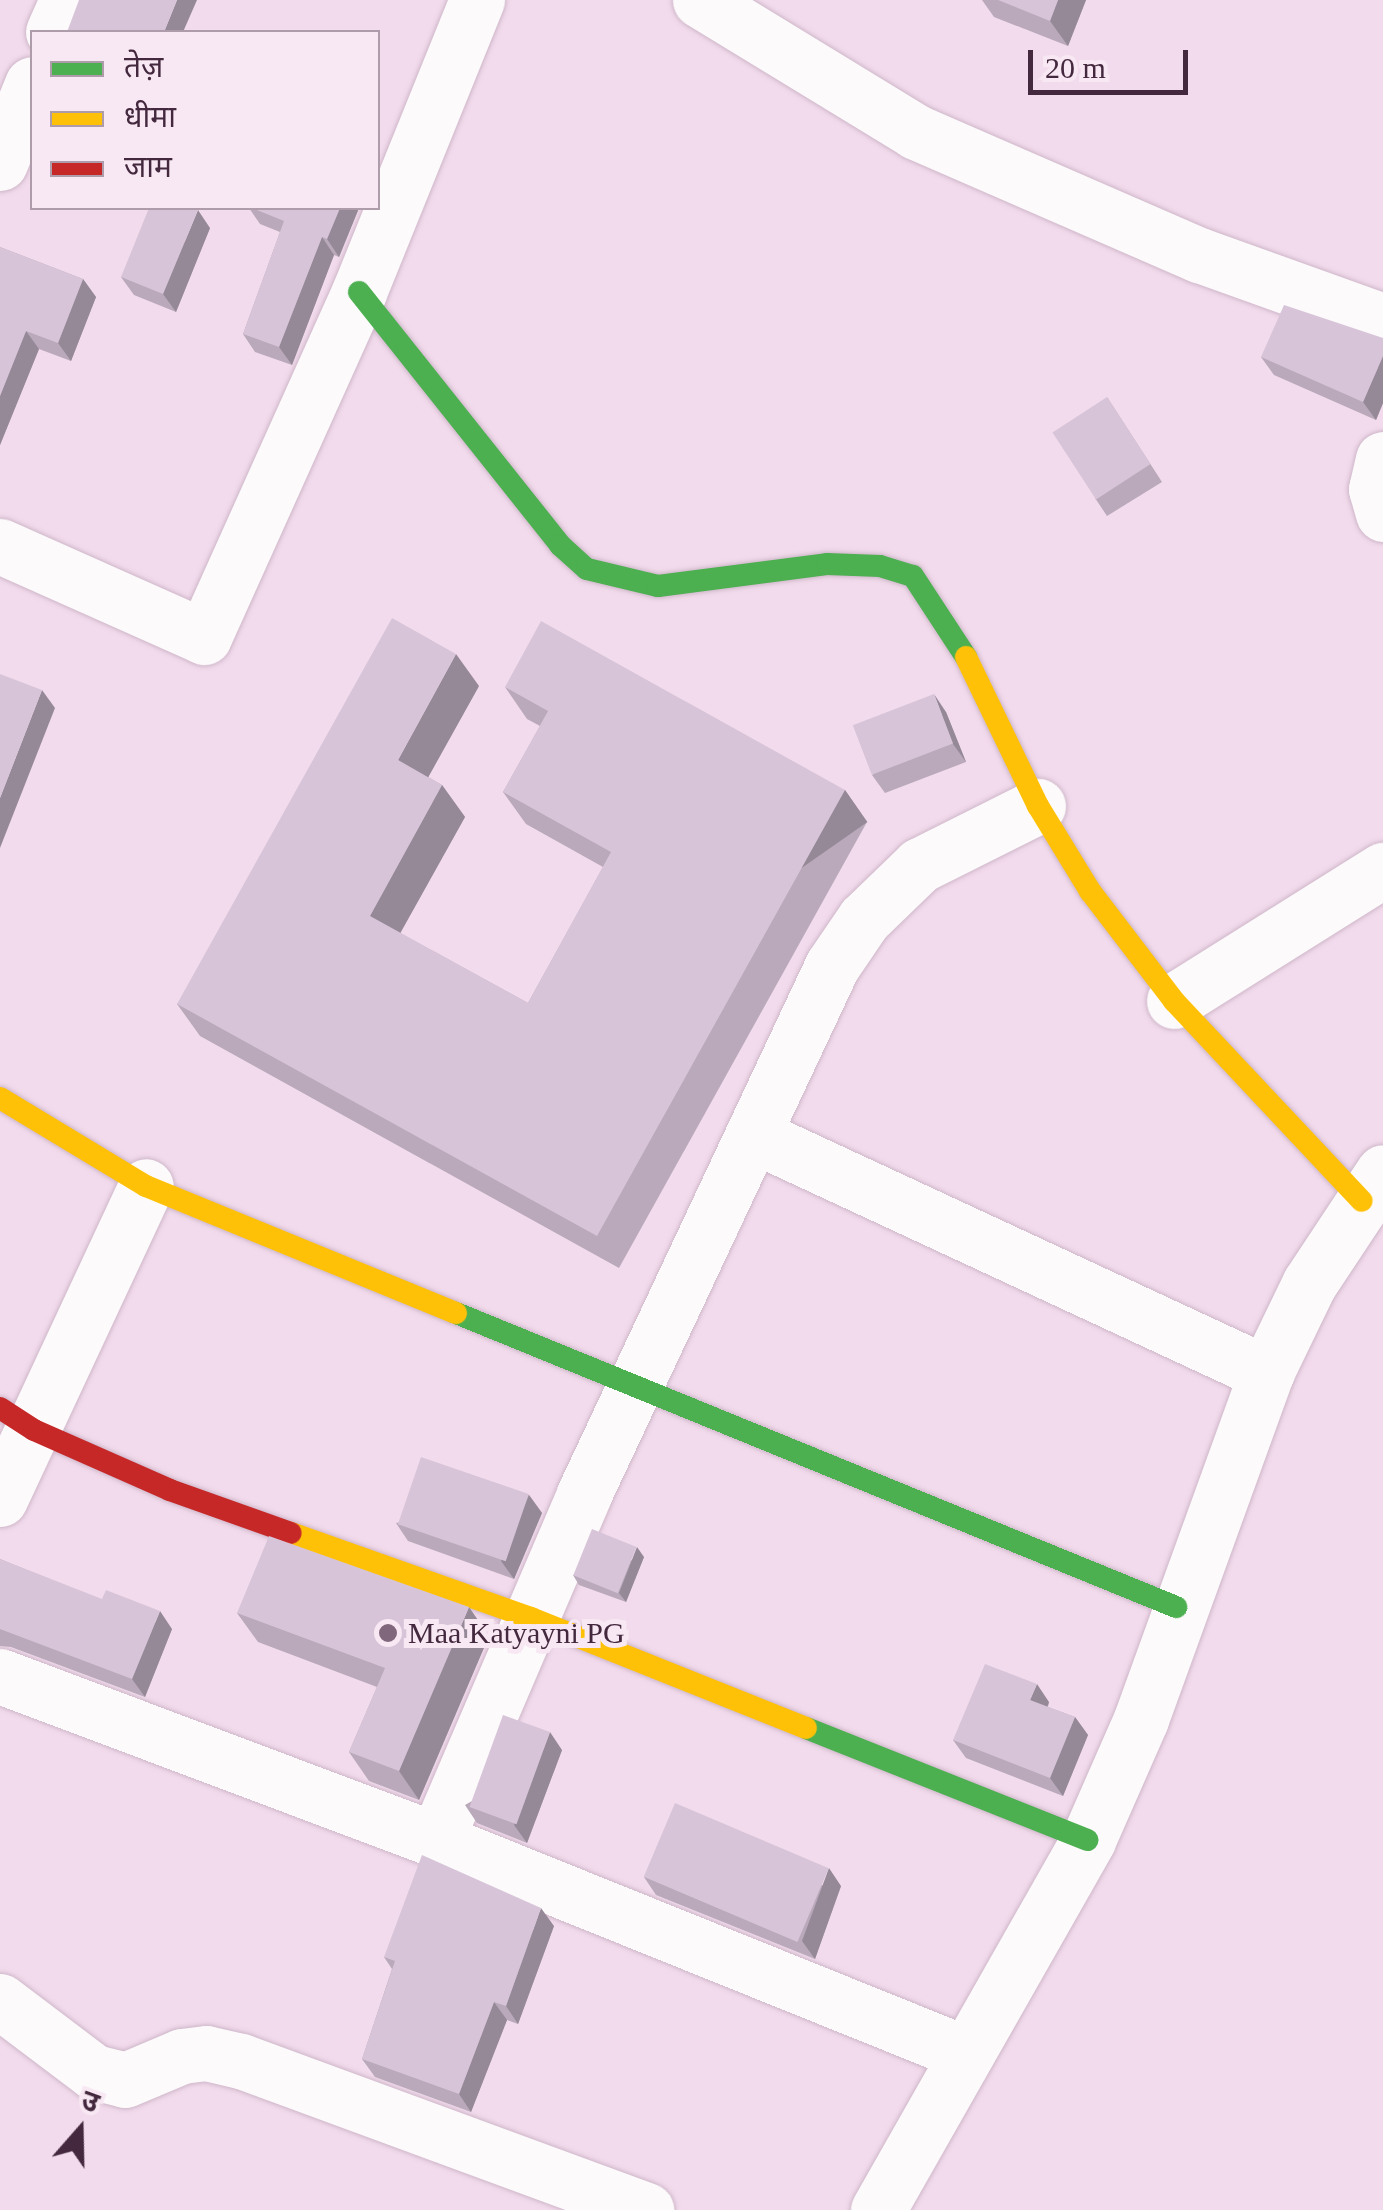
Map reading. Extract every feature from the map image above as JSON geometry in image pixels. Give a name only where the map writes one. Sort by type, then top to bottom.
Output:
[{"type":"street","points":[[55,30],[67,0]]},
{"type":"street","points":[[0,546],[204,637],[359,292],[477,0]]},
{"type":"street","points":[[700,0],[916,132],[1200,255],[1383,320]]},
{"type":"street","points":[[0,163],[30,89]]},
{"type":"street","points":[[359,292],[560,545],[587,568],[658,586],[827,564],[880,566],[913,576],[956,636],[1038,806],[1090,890],[1174,1001],[1372,1186],[1266,1373],[1176,1607],[1140,1718],[1088,1840],[962,2052],[889,2207]]},
{"type":"street","points":[[1383,459],[1376,489],[1383,514]]},
{"type":"street","points":[[436,1840],[531,1618],[798,1032],[864,919],[920,866],[1038,806]]},
{"type":"street","points":[[1174,1001],[1383,870]]},
{"type":"street","points":[[0,1098],[146,1186],[1176,1607]]},
{"type":"street","points":[[753,1135],[1266,1373]]},
{"type":"street","points":[[0,1499],[17,1419],[146,1186]]},
{"type":"street","points":[[17,1419],[188,1496],[531,1618],[1088,1840]]},
{"type":"street","points":[[0,1676],[436,1840],[962,2052]]},
{"type":"street","points":[[0,2001],[94,2072],[124,2080],[182,2056],[206,2054],[241,2061],[647,2210]]},
{"type":"building","points":[[79,0],[177,0],[165,30],[68,30]]},
{"type":"building","points":[[998,0],[1058,0],[1050,21]]},
{"type":"building","points":[[148,210],[198,210],[163,294],[121,277]]},
{"type":"building","points":[[257,210],[339,210],[327,239],[322,237],[279,347],[243,334],[284,221]]},
{"type":"building","points":[[0,247],[83,279],[58,343],[26,331],[0,396]]},
{"type":"building","points":[[1284,305],[1383,338],[1383,356],[1363,402],[1261,357]]},
{"type":"building","points":[[1107,397],[1151,464],[1096,499],[1052,432]]},
{"type":"building","points":[[392,618],[456,654],[398,760],[442,785],[370,916],[528,1003],[611,852],[503,792],[548,711],[505,687],[541,621],[845,790],[597,1236],[177,1004]]},
{"type":"building","points":[[0,674],[42,690],[0,798]]},
{"type":"building","points":[[934,694],[953,743],[872,775],[853,725]]},
{"type":"building","points":[[421,1457],[529,1494],[506,1561],[398,1524]]},
{"type":"building","points":[[592,1529],[637,1547],[618,1593],[573,1575]]},
{"type":"building","name":"Maa Katyayni PG","points":[[269,1536],[469,1607],[399,1771],[349,1752],[385,1668],[237,1613]]},
{"type":"building","points":[[0,1559],[102,1599],[106,1590],[160,1611],[132,1679],[0,1629]]},
{"type":"building","points":[[985,1664],[1037,1684],[1030,1700],[1075,1717],[1050,1778],[953,1740]]},
{"type":"building","points":[[503,1715],[550,1732],[516,1824],[469,1807]]},
{"type":"building","points":[[675,1803],[829,1868],[797,1942],[644,1877]]},
{"type":"building","points":[[422,1855],[541,1908],[506,2006],[494,2002],[459,2094],[362,2059],[395,1961],[384,1957]]},
{"type":"traffic: fast","points":[[359,292],[560,545],[587,569],[658,586],[827,564],[880,566],[913,576],[966,657]]},
{"type":"traffic: fast","points":[[456,1313],[1176,1607]]},
{"type":"traffic: fast","points":[[806,1728],[1088,1840]]},
{"type":"traffic: slow","points":[[966,657],[1038,806],[1090,891],[1174,1001],[1362,1201]]},
{"type":"traffic: slow","points":[[0,1098],[146,1186],[456,1313]]},
{"type":"traffic: slow","points":[[291,1533],[531,1618],[806,1728]]},
{"type":"traffic: jam","points":[[0,1408],[34,1430],[170,1490],[291,1533]]},
{"type":"place","name":"Maa Katyayni PG","points":[[388,1633]]}]
